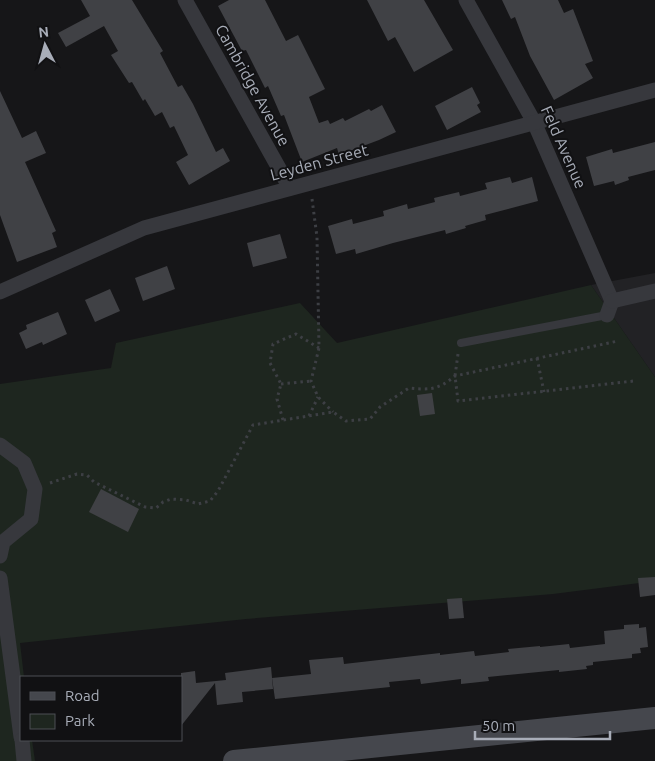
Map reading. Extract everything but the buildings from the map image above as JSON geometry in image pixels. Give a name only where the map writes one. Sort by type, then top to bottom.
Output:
[{"type":"street","name":"Cambridge Avenue","points":[[185,0],[290,188]]},
{"type":"street","name":"Feld Avenue","points":[[466,0],[534,122],[610,308]]},
{"type":"street","name":"Leyden Street","points":[[0,292],[144,228],[655,90]]},
{"type":"street","points":[[610,308],[655,291]]},
{"type":"street","points":[[0,445],[24,463],[35,489],[31,518],[3,542],[0,556]]},
{"type":"street","points":[[0,578],[20,730]]},
{"type":"street","points":[[234,761],[655,718]]},
{"type":"street","points":[[21,741],[24,761]]},
{"type":"lane","points":[[461,343],[610,308]]},
{"type":"path","points":[[308,183],[312,195],[317,237],[319,348],[311,381],[318,397],[333,412],[346,421],[370,420],[380,407],[409,388],[427,390],[443,386],[455,376],[618,341]]},
{"type":"path","points":[[283,420],[277,399],[281,384],[270,362],[273,344],[296,334],[319,348]]},
{"type":"path","points":[[461,343],[455,376],[458,402],[634,381]]},
{"type":"path","points":[[537,358],[544,392]]},
{"type":"path","points":[[281,384],[311,381]]},
{"type":"path","points":[[309,416],[318,397]]},
{"type":"path","points":[[35,489],[77,474],[87,475],[94,482],[145,508],[156,508],[163,502],[171,499],[186,500],[198,504],[210,501],[218,491],[252,425],[333,412]]},
{"type":"shaded area","points":[[655,273],[655,377],[591,285]]},
{"type":"green space","points":[[591,285],[655,377],[655,581],[553,594],[246,619],[20,643],[24,676],[20,676],[20,741],[32,741],[35,761],[0,761],[0,384],[111,368],[116,343],[300,303],[337,343]]}]
